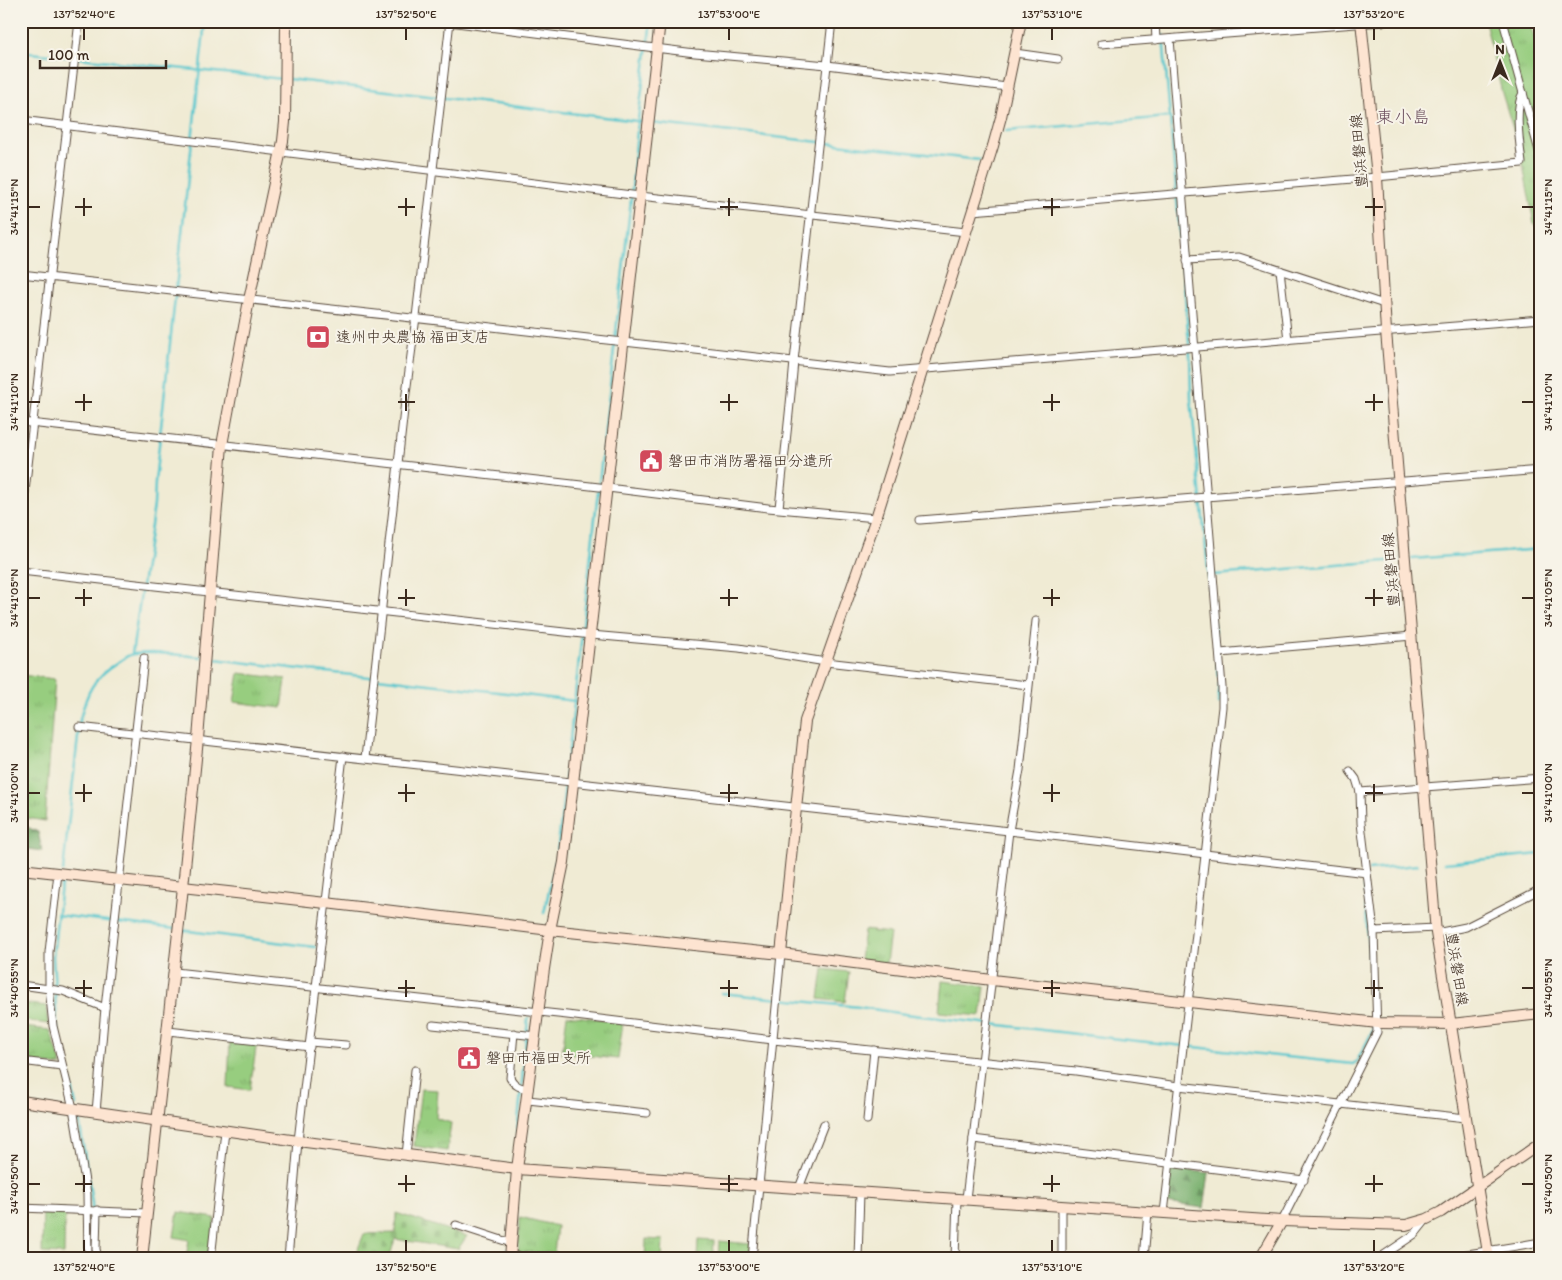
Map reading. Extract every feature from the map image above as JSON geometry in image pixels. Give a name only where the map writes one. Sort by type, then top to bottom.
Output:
[{"type":"street","points":[[21,526],[79,21]]},
{"type":"street","points":[[142,1259],[175,972],[198,739],[222,445],[249,300],[280,152],[284,122],[286,21]]},
{"type":"street","points":[[441,21],[1008,87]]},
{"type":"street","points":[[572,1259],[510,1257],[517,1169],[528,1100],[524,1088],[536,1036],[550,930],[564,862],[660,21]]},
{"type":"street","points":[[779,508],[832,21]]},
{"type":"street","points":[[752,1259],[805,721],[876,518],[993,146],[1008,87],[1021,21]]},
{"type":"street","points":[[1155,21],[1157,40]]},
{"type":"street","points":[[1101,44],[1394,21]]},
{"type":"street","points":[[1503,21],[1541,158]]},
{"type":"street","points":[[366,758],[405,400],[450,22]]},
{"type":"street","name":"豊浜磐田線","points":[[1361,23],[1377,177],[1386,332],[1436,930],[1451,1024],[1541,1014]]},
{"type":"street","points":[[1164,1213],[1222,707],[1220,654],[1168,39]]},
{"type":"street","points":[[1015,53],[1058,59]]},
{"type":"street","points":[[972,211],[1522,163],[1519,130],[1520,98],[1523,93]]},
{"type":"street","points":[[21,120],[640,196],[966,232]]},
{"type":"street","points":[[1187,260],[1239,257],[1384,304]]},
{"type":"street","points":[[1280,270],[1288,340]]},
{"type":"street","points":[[21,274],[416,317],[890,372],[1541,319]]},
{"type":"street","points":[[21,422],[608,488],[768,508],[876,518]]},
{"type":"street","points":[[920,520],[1400,483],[1541,470]]},
{"type":"street","points":[[21,570],[591,635],[739,648],[826,662],[1028,684]]},
{"type":"street","points":[[955,1259],[961,1198],[973,1139],[1010,831],[1020,770],[1036,621]]},
{"type":"street","points":[[1220,654],[1412,636]]},
{"type":"street","points":[[96,1112],[105,1008],[144,658]]},
{"type":"street","points":[[79,727],[1010,831],[1367,873]]},
{"type":"street","points":[[288,1259],[298,1142],[343,756]]},
{"type":"street","points":[[1260,1259],[1304,1180],[1377,1032],[1374,931],[1360,792],[1356,779],[1350,771]]},
{"type":"street","points":[[1360,792],[1541,778]]},
{"type":"street","points":[[21,869],[1378,1023],[1451,1024],[1489,1255]]},
{"type":"street","points":[[58,873],[49,952],[49,988],[53,1026],[73,1108],[87,1194],[88,1257]]},
{"type":"street","points":[[1374,931],[1436,930],[1466,927],[1541,889]]},
{"type":"street","points":[[175,972],[773,1040],[1076,1071],[1178,1086],[1466,1118]]},
{"type":"street","points":[[21,985],[63,991],[105,1008]]},
{"type":"street","points":[[433,1025],[536,1036]]},
{"type":"street","points":[[168,1031],[310,1045],[346,1045]]},
{"type":"street","points":[[514,1033],[510,1078],[513,1083],[524,1088]]},
{"type":"street","points":[[867,1120],[874,1050]]},
{"type":"street","points":[[21,1061],[62,1066]]},
{"type":"street","points":[[406,1155],[415,1070]]},
{"type":"street","points":[[528,1100],[647,1113]]},
{"type":"street","points":[[21,1101],[298,1142],[517,1169],[1282,1221],[1406,1225],[1427,1220],[1441,1212],[1541,1143]]},
{"type":"street","points":[[799,1188],[824,1124]]},
{"type":"street","points":[[211,1259],[225,1131]]},
{"type":"street","points":[[973,1139],[1304,1180]]},
{"type":"street","points":[[858,1259],[860,1192]]},
{"type":"street","points":[[1062,1206],[1062,1259]]},
{"type":"street","points":[[21,1208],[147,1213]]},
{"type":"street","points":[[41,1257],[98,1258],[96,1249],[97,1210]]},
{"type":"street","points":[[1144,1259],[1148,1212]]},
{"type":"street","points":[[1378,1259],[1415,1234],[1427,1220]]},
{"type":"street","points":[[456,1224],[511,1243]]},
{"type":"street","points":[[1437,1259],[1489,1255],[1541,1242]]},
{"type":"green space","points":[[1485,21],[1529,21],[1541,60],[1541,238],[1534,223],[1521,155],[1502,93]]},
{"type":"green space","points":[[239,673],[286,679],[282,708],[234,702]]},
{"type":"green space","points":[[21,675],[55,679],[45,821],[21,817]]},
{"type":"green space","points":[[21,824],[38,832],[42,851],[21,848]]},
{"type":"green space","points":[[864,930],[890,933],[886,963],[860,960]]},
{"type":"green space","points":[[823,969],[849,972],[845,1002],[819,999]]},
{"type":"green space","points":[[942,981],[985,986],[981,1016],[939,1012]]},
{"type":"green space","points":[[21,1003],[46,1006],[48,1024],[21,1020]]},
{"type":"green space","points":[[567,1015],[623,1022],[618,1059],[562,1053]]},
{"type":"green space","points":[[23,1027],[50,1030],[62,1066],[22,1061]]},
{"type":"green space","points":[[230,1038],[257,1041],[250,1090],[228,1087]]},
{"type":"green space","points":[[421,1089],[438,1090],[436,1118],[451,1123],[447,1151],[414,1146]]},
{"type":"green space","points":[[1169,1168],[1209,1173],[1204,1208],[1165,1203]]},
{"type":"green space","points":[[43,1209],[65,1209],[64,1254],[42,1253]]},
{"type":"green space","points":[[178,1212],[215,1218],[211,1259],[186,1258],[189,1240],[174,1237]]},
{"type":"green space","points":[[396,1213],[467,1236],[458,1249],[395,1239],[389,1259],[354,1259],[364,1234],[395,1233]]},
{"type":"green space","points":[[520,1217],[557,1226],[554,1253],[518,1252]]},
{"type":"green space","points":[[646,1239],[663,1240],[662,1259],[645,1259]]},
{"type":"green space","points":[[698,1240],[714,1241],[713,1259],[697,1259]]},
{"type":"green space","points":[[719,1241],[751,1244],[749,1259],[718,1259]]},
{"type":"green space","points":[[143,1252],[169,1255],[169,1259],[142,1259]]},
{"type":"green space","points":[[420,1253],[437,1258],[447,1253],[459,1259],[414,1259]]},
{"type":"waterway","points":[[132,654],[154,505],[205,21]]},
{"type":"waterway","points":[[544,913],[557,855],[631,199],[638,120],[651,21]]},
{"type":"waterway","points":[[1163,35],[1190,355],[1191,399],[1215,639]]},
{"type":"waterway","points":[[21,52],[283,79]]},
{"type":"waterway","points":[[288,79],[645,122]]},
{"type":"waterway","points":[[1006,131],[1169,117]]},
{"type":"waterway","points":[[651,123],[980,160]]},
{"type":"waterway","points":[[1412,559],[1541,549]]},
{"type":"waterway","points":[[1214,575],[1399,560]]},
{"type":"waterway","points":[[1216,650],[1218,676]]},
{"type":"waterway","points":[[63,871],[80,719],[92,686],[102,674],[132,654],[159,653],[201,657]]},
{"type":"waterway","points":[[206,658],[575,701]]},
{"type":"waterway","points":[[1219,684],[1219,703]]},
{"type":"waterway","points":[[1444,863],[1541,854]]},
{"type":"waterway","points":[[1369,870],[1417,865]]},
{"type":"waterway","points":[[62,876],[53,956],[57,1026],[62,1050]]},
{"type":"waterway","points":[[1364,878],[1373,1020]]},
{"type":"waterway","points":[[57,915],[175,929]]},
{"type":"waterway","points":[[180,930],[315,947]]},
{"type":"waterway","points":[[721,993],[1353,1064],[1357,1061],[1373,1030],[1373,1026]]},
{"type":"waterway","points":[[517,1133],[528,1018]]},
{"type":"waterway","points":[[67,1067],[76,1105]]},
{"type":"waterway","points":[[78,1113],[92,1203],[94,1256]]},
{"type":"waterway","points":[[505,1259],[506,1250]]},
{"type":"place","name":"遠州中央農協 福田支店","points":[[318,337]]},
{"type":"place","name":"磐田市消防署福田分遣所","points":[[651,461]]},
{"type":"place","name":"磐田市福田支所","points":[[469,1058]]},
{"type":"district","name":"東小島","points":[[1403,117]]}]
